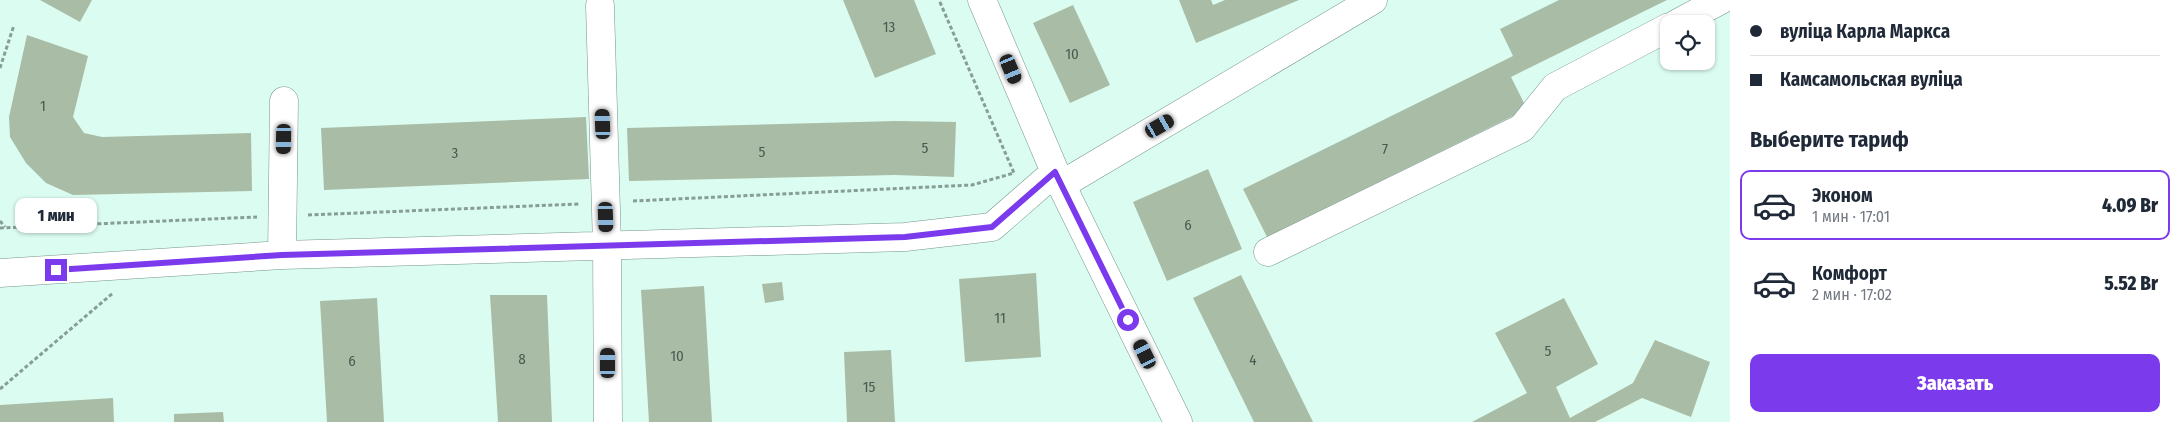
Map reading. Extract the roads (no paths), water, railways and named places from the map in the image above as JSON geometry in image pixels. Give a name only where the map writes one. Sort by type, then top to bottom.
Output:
[{"type":"street","points":[[982,0],[1058,178],[1178,422]]},
{"type":"street","points":[[0,273],[282,255],[905,237],[992,227],[1058,178],[1373,0]]},
{"type":"street","points":[[1693,15],[1721,0]]},
{"type":"street","points":[[600,6],[607,245],[608,422]]},
{"type":"street","points":[[1268,252],[1522,128],[1555,86],[1660,32]]},
{"type":"street","points":[[282,255],[284,101]]}]
